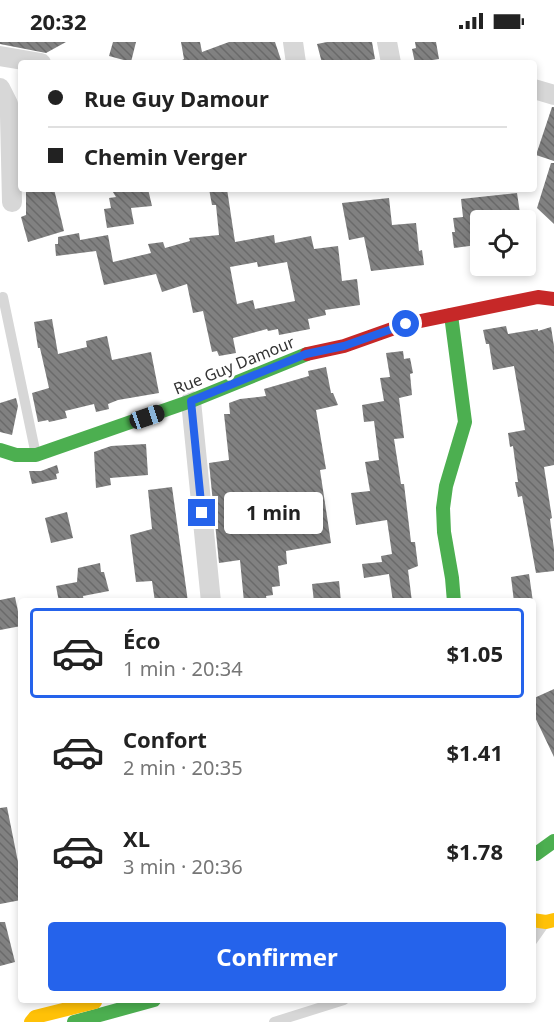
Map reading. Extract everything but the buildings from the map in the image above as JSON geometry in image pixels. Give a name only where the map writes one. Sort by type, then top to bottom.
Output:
[{"type":"street","points":[[293,42],[296,60]]},
{"type":"street","points":[[387,42],[390,60]]},
{"type":"street","points":[[0,56],[23,60]]},
{"type":"street","points":[[0,88],[8,104],[10,116],[12,202]]},
{"type":"street","points":[[537,90],[554,95]]},
{"type":"street","name":"Rue Guy Damour","points":[[0,450],[16,455],[36,455],[191,401],[306,354],[344,346],[406,324],[538,297],[554,299]]},
{"type":"street","points":[[451,315],[465,422],[463,438],[445,486],[442,508],[453,598]]},
{"type":"street","points":[[191,401],[211,598]]},
{"type":"street","points":[[536,853],[554,841]]},
{"type":"street","points":[[536,854],[554,857]]},
{"type":"street","points":[[31,1022],[35,1017],[89,1003]]},
{"type":"street","points":[[75,1022],[120,1016],[148,1003]]},
{"type":"lane","points":[[3,297],[36,455]]},
{"type":"lane","points":[[536,934],[544,920]]},
{"type":"lane","points":[[274,1022],[334,1003]]},
{"type":"traffic: fast","points":[[451,315],[465,422],[446,486],[443,508],[444,532],[454,598]]},
{"type":"traffic: fast","points":[[0,450],[16,455],[36,455],[191,401],[307,354]]},
{"type":"traffic: fast","points":[[536,854],[554,841]]},
{"type":"traffic: fast","points":[[74,1022],[143,1003]]},
{"type":"traffic: slow","points":[[536,921],[554,920]]},
{"type":"traffic: slow","points":[[31,1022],[35,1017],[91,1003]]},
{"type":"traffic: jam","points":[[307,354],[344,346],[406,324],[538,297],[554,299]]},
{"type":"route","points":[[202,513],[191,401],[306,354],[344,346],[406,324]]}]
